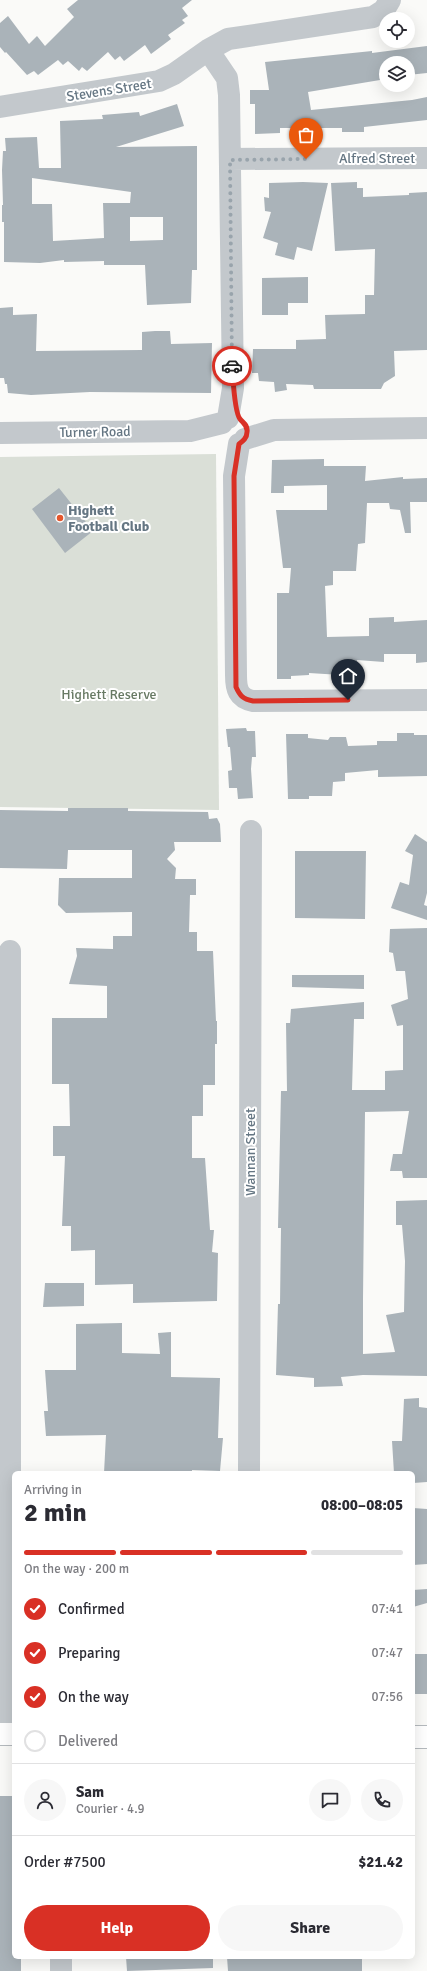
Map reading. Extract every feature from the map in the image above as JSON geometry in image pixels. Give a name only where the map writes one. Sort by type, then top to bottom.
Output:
[{"type":"main road","points":[[415,1737],[427,1737]]},
{"type":"street","name":"Stevens Street","points":[[0,107],[149,84],[174,74],[220,42],[240,36],[389,8]]},
{"type":"street","points":[[208,50],[227,78],[229,95],[236,687],[240,696],[245,700],[253,701],[427,700]]},
{"type":"street","name":"Alfred Street","points":[[230,160],[427,158]]},
{"type":"street","name":"Turner Road","points":[[0,433],[427,428]]},
{"type":"street","name":"Wannan Street","points":[[249,1471],[251,831]]},
{"type":"street","points":[[8,1734],[10,951]]},
{"type":"street","points":[[61,1959],[61,1971]]},
{"type":"green space","name":"Highett Reserve","points":[[216,454],[219,810],[0,807],[0,457]]},
{"type":"building","points":[[78,0],[192,0],[182,8],[188,16],[182,20],[185,23],[168,35],[171,39],[151,54],[145,45],[124,61],[120,56],[115,60],[108,52],[87,71],[82,67],[79,71],[68,61],[63,65],[58,60],[38,75],[34,71],[27,75],[0,47],[0,23],[8,16],[29,44],[37,36],[45,46],[74,17],[67,9]]},
{"type":"building","points":[[427,46],[427,73],[415,74],[415,56],[379,56],[379,80],[308,92],[311,110],[412,100],[427,97],[427,120],[364,127],[364,132],[342,132],[342,128],[280,128],[280,133],[255,134],[255,104],[250,104],[250,90],[269,90],[265,62],[372,51],[372,53]]},
{"type":"building","points":[[177,104],[184,126],[116,147],[197,146],[197,270],[192,270],[191,303],[147,305],[145,265],[104,265],[104,261],[64,262],[64,260],[40,263],[4,262],[2,170],[3,151],[6,151],[5,138],[37,137],[39,168],[61,168],[60,121],[103,119],[102,115],[139,112],[140,116]],"holes":[[[32,178],[131,192],[130,203],[103,203],[104,238],[53,241],[52,204],[32,204]],[[130,217],[163,217],[163,240],[130,241]]]},
{"type":"building","points":[[357,182],[357,188],[363,188],[363,197],[409,195],[409,193],[427,192],[427,350],[394,351],[395,376],[384,383],[381,389],[314,389],[313,385],[286,384],[287,390],[275,392],[274,382],[259,381],[258,373],[252,373],[253,349],[296,349],[296,340],[326,339],[325,315],[365,314],[365,295],[374,295],[375,249],[335,251],[331,183]]},
{"type":"building","points":[[269,183],[328,183],[312,251],[297,247],[294,260],[275,255],[278,243],[263,238],[271,212],[265,211],[264,197],[269,198]]},
{"type":"building","points":[[308,277],[308,303],[288,303],[288,315],[262,315],[262,278]]},
{"type":"building","points":[[13,307],[13,315],[37,314],[36,351],[142,350],[142,332],[155,331],[170,331],[171,344],[212,343],[211,393],[90,392],[31,395],[8,393],[7,384],[5,384],[4,378],[0,378],[0,308]]},
{"type":"building","points":[[324,459],[324,466],[366,466],[365,481],[403,477],[403,479],[427,478],[427,502],[410,502],[411,533],[405,533],[400,510],[390,509],[389,503],[367,503],[365,543],[358,544],[356,571],[333,571],[333,585],[325,586],[327,637],[369,636],[369,618],[394,617],[394,622],[427,620],[427,662],[416,663],[416,654],[384,654],[384,662],[357,660],[357,676],[309,673],[309,675],[291,676],[291,679],[277,679],[277,593],[289,593],[291,568],[283,568],[276,510],[327,510],[327,485],[284,486],[284,493],[271,493],[272,460]]},
{"type":"building","name":"Highett Football Club","points":[[59,488],[93,531],[65,553],[32,509]]},
{"type":"building","points":[[246,728],[247,731],[255,731],[256,757],[252,757],[251,769],[253,798],[238,799],[237,788],[229,788],[228,771],[232,770],[230,747],[228,747],[226,729]]},
{"type":"building","points":[[397,733],[427,735],[427,776],[378,777],[378,770],[345,773],[345,781],[333,782],[332,796],[309,796],[309,799],[288,799],[286,734],[308,734],[308,738],[328,740],[330,737],[346,737],[348,746],[377,745],[377,741],[397,741]]},
{"type":"building","points":[[68,808],[128,808],[128,811],[208,812],[209,819],[217,818],[220,824],[221,842],[174,842],[175,850],[167,859],[176,868],[175,879],[196,879],[196,895],[190,895],[189,932],[197,932],[197,951],[213,951],[217,1021],[217,1044],[215,1044],[215,1085],[203,1085],[203,1116],[192,1116],[192,1158],[205,1158],[210,1230],[214,1230],[212,1252],[218,1253],[217,1301],[133,1303],[133,1284],[95,1285],[95,1250],[71,1251],[71,1226],[62,1226],[65,1156],[53,1156],[53,1126],[70,1126],[69,1084],[52,1084],[52,1018],[107,1018],[107,986],[69,984],[77,956],[76,948],[113,949],[113,936],[132,936],[132,912],[66,913],[58,905],[59,878],[132,878],[132,850],[68,850],[67,869],[0,868],[0,810],[68,811]]},
{"type":"building","points":[[415,834],[427,842],[427,893],[424,905],[427,906],[427,920],[391,908],[400,882],[409,885],[413,855],[405,851]]},
{"type":"building","points":[[295,851],[366,851],[365,919],[295,918]]},
{"type":"building","points":[[427,928],[427,1178],[403,1178],[402,1171],[390,1171],[393,1154],[402,1154],[409,1111],[365,1112],[363,1354],[395,1352],[386,1315],[404,1312],[405,1261],[402,1225],[396,1225],[396,1201],[427,1200],[427,1376],[363,1375],[341,1377],[343,1386],[314,1387],[314,1378],[276,1375],[278,1304],[280,1304],[281,1228],[278,1228],[281,1091],[287,1091],[286,1023],[290,1023],[291,1009],[364,1002],[364,1019],[354,1019],[352,1090],[385,1090],[385,1071],[403,1070],[403,1025],[397,1026],[391,1005],[408,999],[405,971],[396,971],[393,953],[389,952],[390,929]]},
{"type":"building","points":[[292,975],[364,975],[364,989],[292,987]]},
{"type":"building","points":[[45,1283],[84,1283],[84,1306],[43,1307]]},
{"type":"building","points":[[122,1323],[122,1353],[160,1354],[158,1333],[171,1332],[171,1377],[220,1378],[218,1438],[223,1438],[220,1471],[104,1471],[106,1435],[46,1436],[44,1411],[48,1411],[45,1370],[76,1370],[76,1324]]},
{"type":"building","points":[[419,1398],[419,1407],[427,1408],[427,1482],[415,1483],[415,1471],[394,1471],[392,1441],[402,1441],[404,1399]]},
{"type":"building","points":[[415,1508],[427,1509],[427,1564],[415,1565]]},
{"type":"building","points":[[427,1589],[427,1603],[415,1606],[415,1590]]},
{"type":"building","points":[[415,1654],[427,1654],[427,1694],[415,1694]]},
{"type":"building","points":[[0,1796],[12,1796],[12,1959],[21,1959],[21,1971],[0,1971]]},
{"type":"building","points":[[126,1959],[213,1959],[213,1968],[127,1971]]},
{"type":"building","points":[[227,1959],[362,1959],[362,1971],[228,1971]]},
{"type":"way so far","points":[[232,366],[230,160],[306,159]]},
{"type":"place","name":"Highett Football Club","points":[[60,518]]},
{"type":"route","points":[[232,366],[233,388],[239,419],[242,420],[247,427],[247,435],[239,444],[234,476],[236,687],[240,696],[245,700],[253,701],[348,700]]}]
